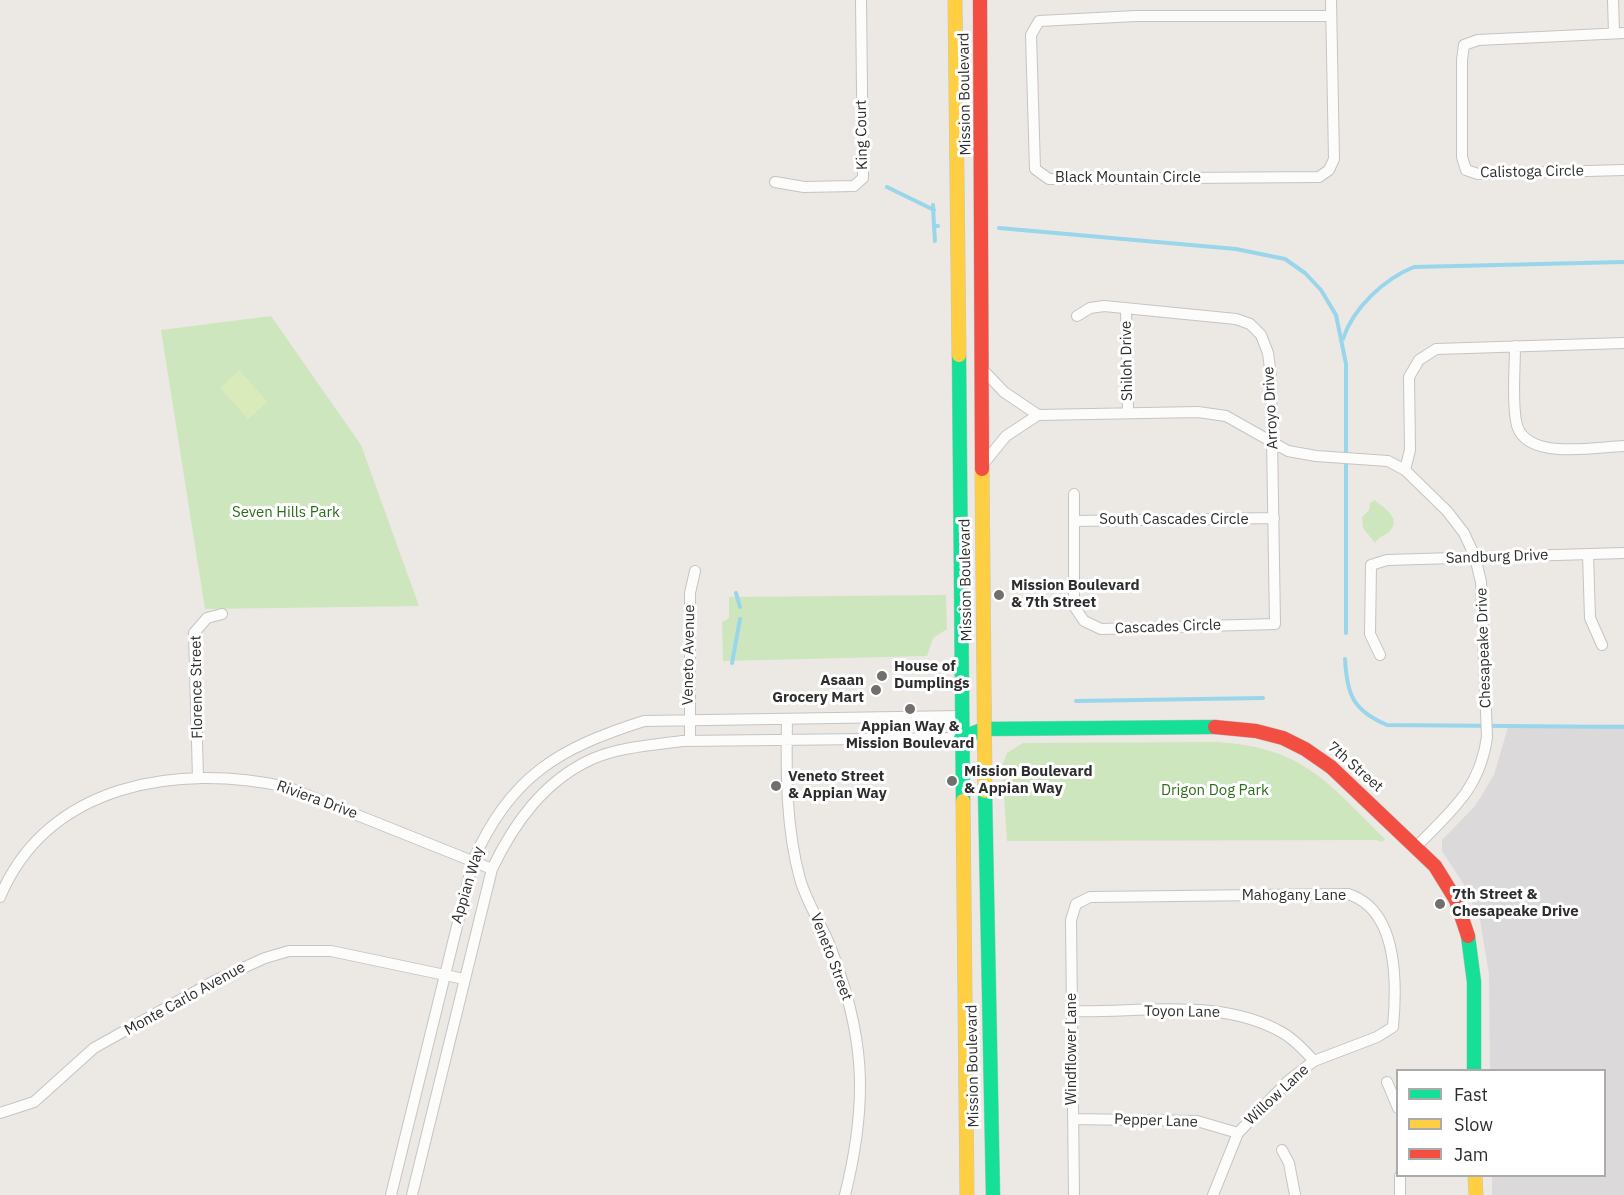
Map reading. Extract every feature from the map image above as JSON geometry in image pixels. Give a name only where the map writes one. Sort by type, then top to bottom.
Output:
[{"type":"main road","name":"Mission Boulevard","points":[[955,0],[967,1195]]},
{"type":"main road","name":"Mission Boulevard","points":[[980,0],[981,466],[993,1195]]},
{"type":"main road","points":[[962,716],[984,729]]},
{"type":"main road","name":"7th Street","points":[[961,738],[984,729],[1220,726],[1255,730],[1289,740],[1330,765],[1441,873],[1456,900],[1467,929],[1474,997],[1474,1069]]},
{"type":"main road","points":[[1475,1177],[1476,1195]]},
{"type":"street","name":"King Court","points":[[775,182],[804,187],[854,186],[863,178],[861,0]]},
{"type":"street","name":"Black Mountain Circle","points":[[1331,0],[1334,159],[1325,174],[1318,177],[1049,179],[1035,168],[1030,35],[1039,21],[1136,16],[1331,16]]},
{"type":"street","name":"Calistoga Circle","points":[[1613,0],[1619,33],[1478,40],[1464,45],[1461,60],[1462,157],[1466,170],[1478,174],[1624,170]]},
{"type":"street","points":[[1077,316],[1090,308],[1126,309]]},
{"type":"street","name":"Shiloh Drive","points":[[1126,309],[1128,412]]},
{"type":"street","name":"Arroyo Drive","points":[[1126,309],[1236,319],[1250,324],[1261,335],[1268,353],[1273,412],[1275,624]]},
{"type":"street","points":[[1405,470],[1410,450],[1409,377],[1419,360],[1436,349],[1624,343]]},
{"type":"street","points":[[1515,346],[1516,423],[1525,440],[1543,449],[1624,446]]},
{"type":"street","points":[[981,368],[1009,397],[1038,415],[1006,436],[981,466]]},
{"type":"street","name":"Chesapeake Drive","points":[[1038,415],[1198,412],[1226,416],[1288,451],[1388,461],[1405,470],[1447,511],[1464,532],[1476,557],[1482,582],[1487,737],[1484,760],[1475,782],[1463,799],[1416,847]]},
{"type":"street","name":"Cascades Circle","points":[[1074,494],[1074,606],[1084,621],[1101,629],[1275,624]]},
{"type":"street","name":"South Cascades Circle","points":[[1074,521],[1274,518]]},
{"type":"street","name":"Sandburg Drive","points":[[1380,655],[1370,634],[1371,565],[1387,560],[1624,553]]},
{"type":"street","points":[[1588,554],[1590,618],[1602,645]]},
{"type":"street","name":"Veneto Avenue","points":[[690,741],[690,592],[695,571]]},
{"type":"street","name":"Florence Street","points":[[198,778],[194,633],[207,618],[222,614]]},
{"type":"street","name":"Appian Way","points":[[391,1195],[473,861],[486,832],[525,781],[566,751],[607,733],[644,721],[962,716]]},
{"type":"street","name":"Veneto Street","points":[[787,720],[790,831],[800,881],[828,942],[855,1021],[861,1092],[854,1159],[845,1195]]},
{"type":"street","name":"Appian Way","points":[[412,1195],[492,869],[522,814],[566,773],[593,758],[640,746],[690,741],[961,738]]},
{"type":"street","name":"Riviera Drive","points":[[0,897],[26,850],[49,828],[74,811],[128,788],[163,781],[198,778],[251,781],[287,787],[492,869]]},
{"type":"street","name":"Mahogany Lane","points":[[1076,904],[1090,897],[1348,894],[1362,898],[1372,908],[1383,927],[1390,946],[1394,967],[1393,1027],[1377,1037],[1314,1061]]},
{"type":"street","name":"Windflower Lane","points":[[1074,1195],[1071,920],[1076,904]]},
{"type":"street","name":"Monte Carlo Avenue","points":[[0,1113],[40,1098],[76,1062],[94,1048],[214,981],[265,958],[289,951],[331,951],[464,979]]},
{"type":"street","name":"Toyon Lane","points":[[1072,1011],[1231,1013],[1260,1022],[1285,1034],[1314,1061]]},
{"type":"street","name":"Willow Lane","points":[[1213,1195],[1238,1132],[1263,1105],[1314,1061]]},
{"type":"street","points":[[1387,1082],[1396,1103]]},
{"type":"street","name":"Pepper Lane","points":[[1073,1119],[1197,1121],[1238,1132]]},
{"type":"street","points":[[1282,1150],[1289,1163],[1295,1195]]},
{"type":"street","points":[[1400,1177],[1400,1195]]},
{"type":"shaded area","points":[[1624,724],[1624,1195],[1492,1195],[1492,1177],[1606,1177],[1606,1069],[1490,1069],[1489,974],[1480,920],[1463,883],[1442,851],[1442,840],[1475,806],[1494,775],[1508,727]]},
{"type":"green space","name":"Seven Hills Park","points":[[271,316],[361,445],[419,606],[205,609],[161,330]]},
{"type":"green space","points":[[239,370],[268,402],[248,419],[220,388]]},
{"type":"green space","points":[[1375,500],[1390,513],[1394,521],[1390,531],[1375,543],[1363,528],[1362,517],[1369,510],[1370,503]]},
{"type":"green space","points":[[946,595],[947,629],[933,638],[927,656],[723,661],[722,622],[729,618],[729,597]]},
{"type":"green space","name":"Drigon Dog Park","points":[[1218,742],[1272,752],[1312,771],[1347,801],[1385,839],[1382,842],[1376,840],[1007,841],[1002,766],[1007,753],[1023,743]]},
{"type":"waterway","points":[[887,187],[934,210]]},
{"type":"waterway","points":[[933,205],[934,226],[938,226]]},
{"type":"waterway","points":[[934,226],[935,241]]},
{"type":"waterway","points":[[999,228],[1236,249],[1285,259],[1305,273],[1321,290],[1336,315],[1346,364],[1346,633]]},
{"type":"waterway","points":[[1343,339],[1354,316],[1371,296],[1392,279],[1414,267],[1624,262]]},
{"type":"waterway","points":[[736,593],[740,607]]},
{"type":"waterway","points":[[732,663],[740,619]]},
{"type":"waterway","points":[[1345,659],[1347,682],[1354,700],[1366,713],[1387,725],[1624,727]]},
{"type":"waterway","points":[[1076,701],[1263,698]]},
{"type":"traffic: fast","points":[[959,355],[963,801]]},
{"type":"traffic: fast","points":[[961,738],[984,729],[1215,727]]},
{"type":"traffic: fast","points":[[985,791],[993,1195]]},
{"type":"traffic: fast","points":[[1468,936],[1474,982],[1474,1069]]},
{"type":"traffic: slow","points":[[955,0],[959,355]]},
{"type":"traffic: slow","points":[[982,469],[985,791]]},
{"type":"traffic: slow","points":[[963,801],[967,1195]]},
{"type":"traffic: slow","points":[[1475,1177],[1476,1195]]},
{"type":"traffic: jam","points":[[980,0],[982,469]]},
{"type":"traffic: jam","points":[[1215,727],[1256,731],[1283,738],[1305,749],[1331,767],[1435,866],[1456,900],[1468,936]]},
{"type":"place","name":"Mission Boulevard & 7th Street","points":[[999,595]]},
{"type":"place","name":"House of Dumplings","points":[[882,676]]},
{"type":"place","name":"Asaan Grocery Mart","points":[[876,690]]},
{"type":"place","name":"Appian Way & Mission Boulevard","points":[[910,709]]},
{"type":"place","name":"Mission Boulevard & Appian Way","points":[[952,781]]},
{"type":"place","name":"Veneto Street & Appian Way","points":[[776,786]]},
{"type":"place","name":"7th Street & Chesapeake Drive","points":[[1440,904]]}]
